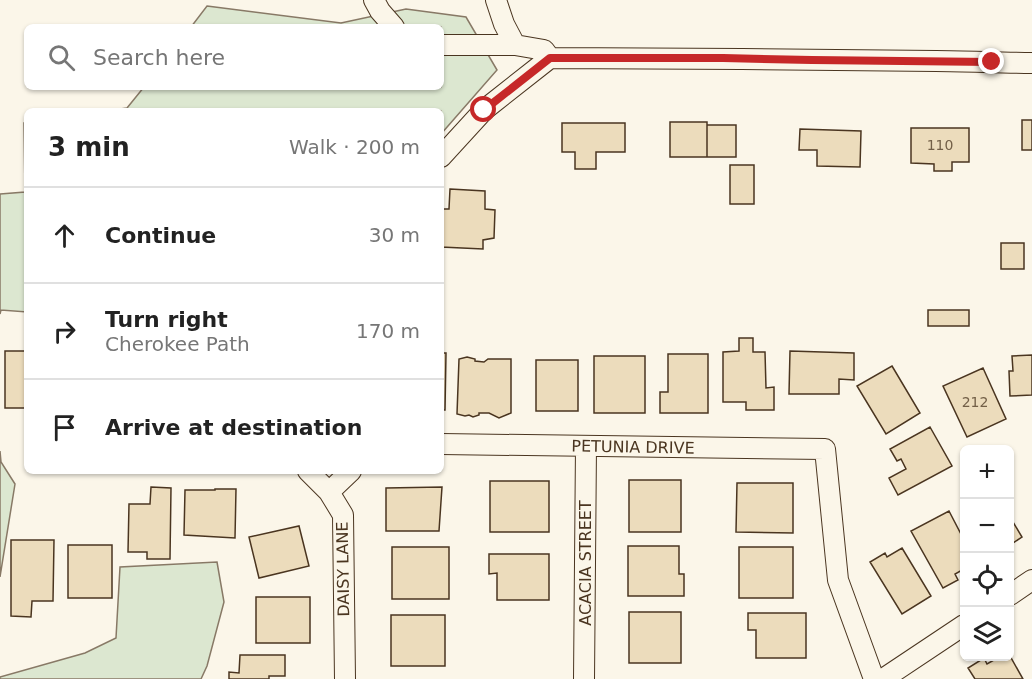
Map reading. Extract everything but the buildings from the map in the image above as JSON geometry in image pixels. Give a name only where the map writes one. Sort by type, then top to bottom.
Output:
[{"type":"street","points":[[374,0],[391,24]]},
{"type":"street","points":[[496,0],[504,24],[515,45]]},
{"type":"street","points":[[444,45],[515,45],[544,50],[550,58]]},
{"type":"street","points":[[444,154],[484,110],[550,58],[1032,63]]},
{"type":"street","name":"PETUNIA DRIVE","points":[[444,444],[825,449],[838,580],[874,679]]},
{"type":"street","name":"ACACIA STREET","points":[[584,679],[586,447]]},
{"type":"street","name":"DAISY LANE","points":[[311,474],[329,492],[343,514],[345,679]]},
{"type":"street","points":[[329,492],[348,474]]},
{"type":"street","points":[[1014,592],[1032,580]]},
{"type":"street","points":[[883,679],[960,628]]},
{"type":"green space","points":[[207,6],[341,23],[406,9],[466,17],[497,70],[444,131],[444,108],[127,108],[142,90],[444,90],[444,24],[193,24]]},
{"type":"green space","points":[[24,192],[24,312],[1,310],[0,314],[0,194]]},
{"type":"green space","points":[[0,451],[1,462],[15,484],[0,577]]},
{"type":"green space","points":[[217,562],[224,602],[207,666],[201,679],[0,679],[0,677],[85,653],[116,638],[120,567]]},
{"type":"route","points":[[484,110],[550,58],[992,62]]}]
